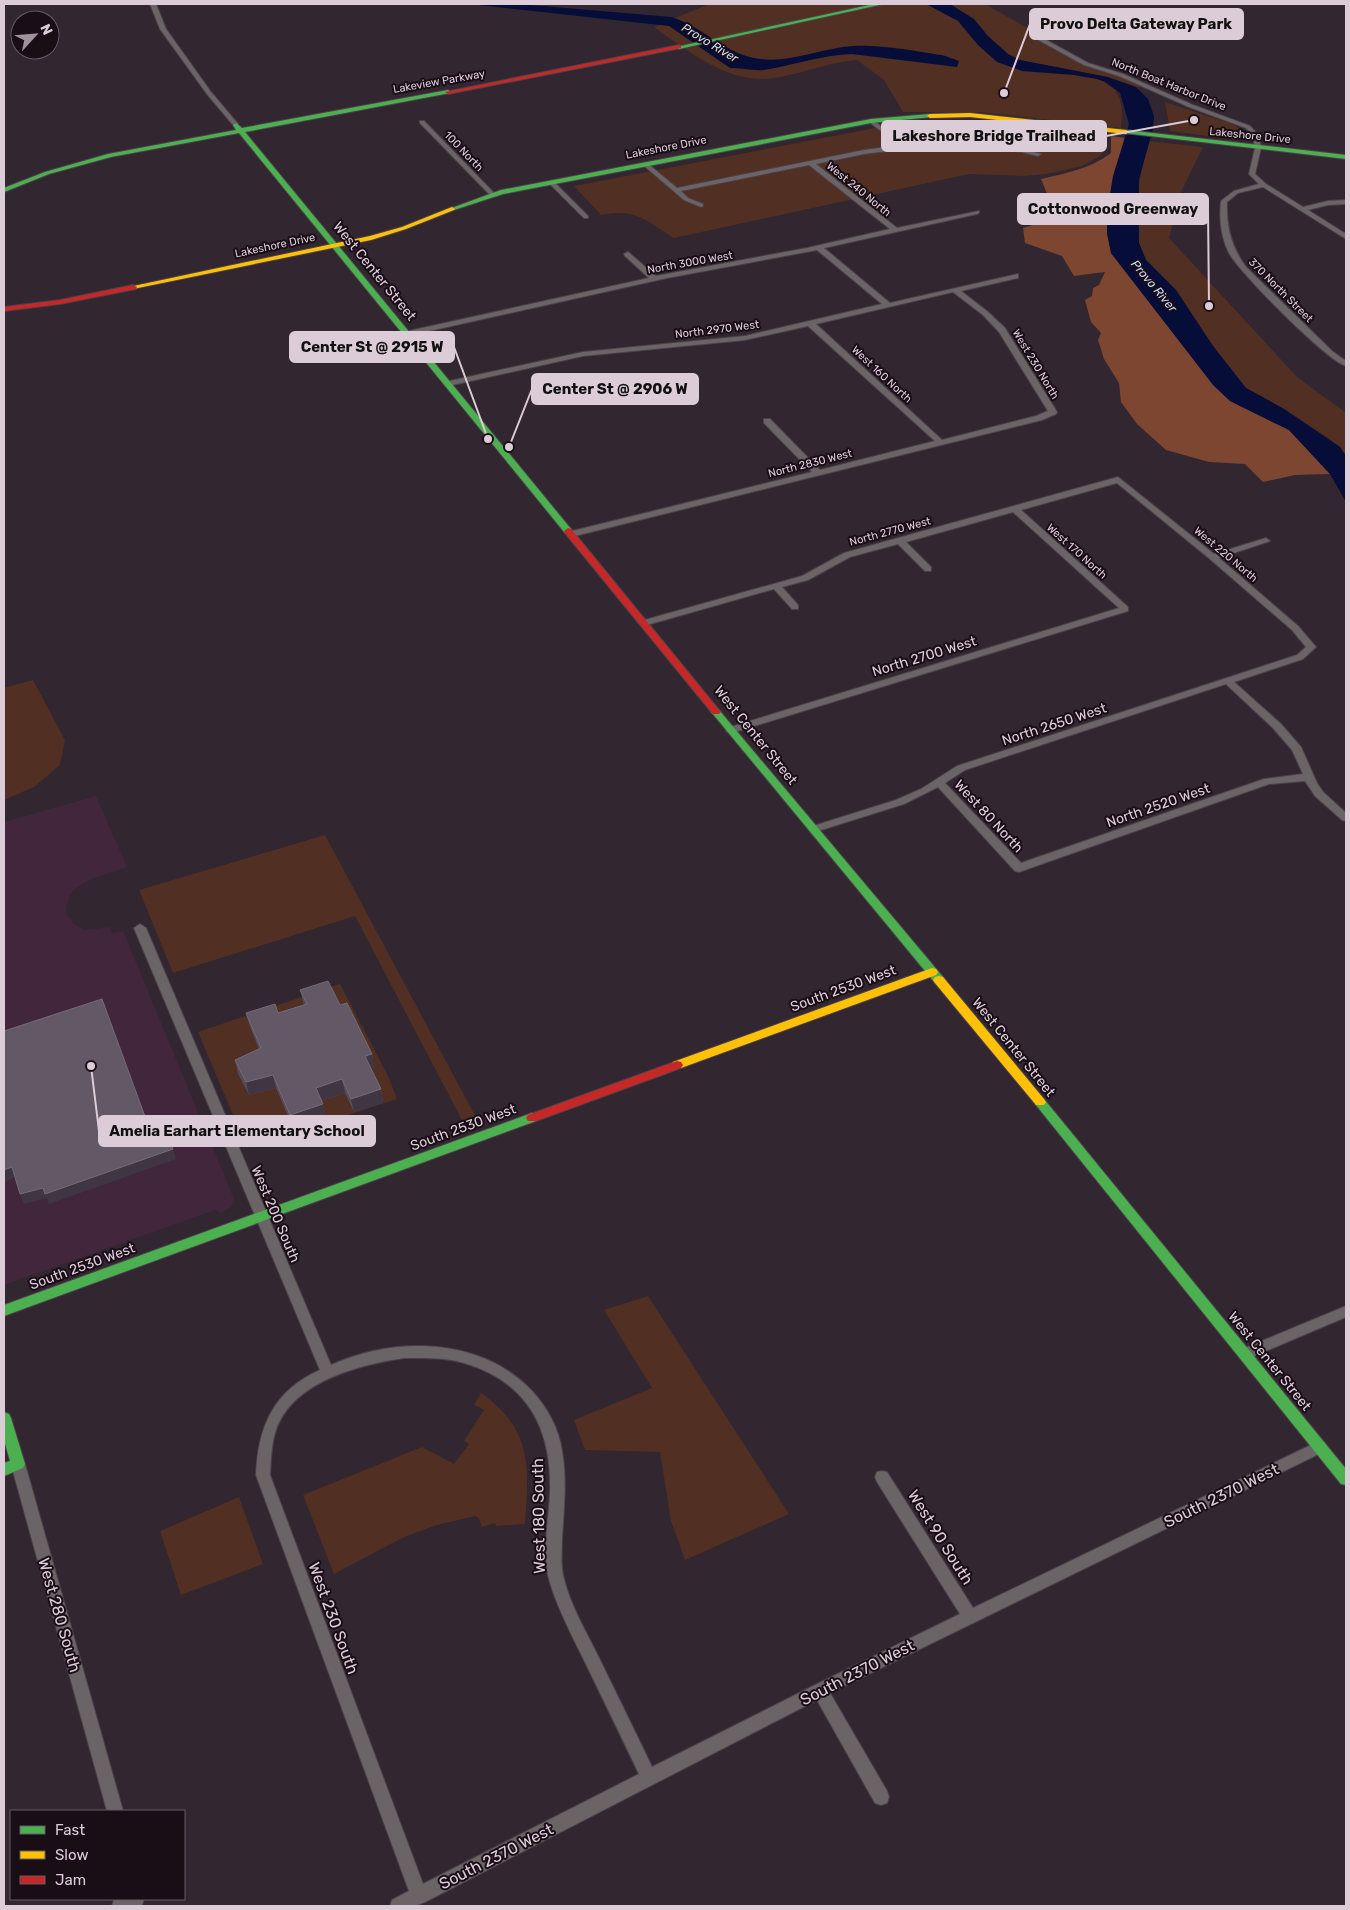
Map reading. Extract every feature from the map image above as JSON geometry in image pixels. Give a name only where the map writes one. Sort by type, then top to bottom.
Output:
[{"type":"street","name":"West Center Street","points":[[153,4],[164,29],[209,93],[1346,1479]]},
{"type":"street","name":"Lakeview Parkway","points":[[731,33],[850,4]]},
{"type":"street","name":"Lakeview Parkway","points":[[4,181],[47,165],[91,153],[238,128],[672,45],[873,4]]},
{"type":"street","name":"North Boat Harbor Drive","points":[[1035,36],[1086,64],[1121,75],[1185,104],[1248,127],[1256,136],[1258,148]]},
{"type":"street","name":"Lakeshore Drive","points":[[4,309],[60,302],[392,232],[468,201],[492,194],[871,121],[913,117],[970,116],[1346,157]]},
{"type":"street","points":[[871,121],[904,146]]},
{"type":"street","name":"100 North","points":[[422,122],[492,194]]},
{"type":"street","name":"Lakeview Parkway","points":[[4,190],[40,175],[83,162],[238,128]]},
{"type":"street","points":[[675,190],[904,146],[942,142],[1008,147],[1038,154]]},
{"type":"street","points":[[1258,148],[1252,174],[1264,186],[1346,237]]},
{"type":"street","name":"West 240 North","points":[[810,163],[894,230]]},
{"type":"street","points":[[646,164],[686,199],[702,205]]},
{"type":"street","points":[[551,182],[586,217]]},
{"type":"street","name":"370 North Street","points":[[1264,186],[1236,192],[1224,201],[1226,242],[1232,256],[1329,353],[1346,364]]},
{"type":"street","points":[[1300,209],[1328,203],[1346,202]]},
{"type":"street","name":"North 3000 West","points":[[407,334],[655,279],[819,248],[977,212]]},
{"type":"street","points":[[819,248],[888,305]]},
{"type":"street","points":[[628,254],[655,279]]},
{"type":"street","name":"North 2970 West","points":[[448,384],[562,358],[745,338],[1016,276]]},
{"type":"street","name":"West 230 North","points":[[955,290],[992,320],[1003,332],[1043,400],[1053,412]]},
{"type":"street","name":"West 160 North","points":[[810,324],[939,442]]},
{"type":"street","name":"North 2830 West","points":[[571,534],[1039,418],[1053,412]]},
{"type":"street","points":[[767,421],[818,473]]},
{"type":"street","name":"North 2770 West","points":[[644,623],[804,578],[847,554],[1118,480]]},
{"type":"street","name":"West 220 North","points":[[1118,480],[1213,557],[1295,628],[1311,647],[1306,652]]},
{"type":"street","name":"West 170 North","points":[[1015,509],[1125,610]]},
{"type":"street","points":[[899,540],[928,569]]},
{"type":"street","points":[[1213,557],[1266,541]]},
{"type":"street","points":[[776,586],[795,607]]},
{"type":"street","name":"North 2700 West","points":[[731,730],[1125,610]]},
{"type":"street","name":"North 2650 West","points":[[814,829],[900,802],[925,791],[961,768],[1300,657],[1306,652]]},
{"type":"street","points":[[1227,680],[1277,726],[1297,749],[1309,777],[1319,794],[1346,818]]},
{"type":"street","name":"North 2520 West","points":[[1019,868],[1268,781],[1309,777]]},
{"type":"street","name":"West 80 North","points":[[939,782],[1019,868]]},
{"type":"street","name":"West 200 South","points":[[140,928],[260,1217],[327,1372]]},
{"type":"street","name":"South 2530 West","points":[[4,1311],[932,972]]},
{"type":"street","points":[[1245,1354],[1346,1310]]},
{"type":"street","name":"West 180 South","points":[[327,1372],[351,1362],[374,1356],[437,1353],[465,1358],[491,1367],[502,1373],[529,1396],[546,1423],[555,1447],[557,1466],[554,1561],[556,1581],[649,1778]]},
{"type":"street","name":"West 230 South","points":[[327,1372],[290,1396],[277,1411],[266,1439],[263,1475],[419,1896]]},
{"type":"street","name":"West 280 South","points":[[4,1418],[11,1467],[115,1810]]},
{"type":"street","name":"South 2370 West","points":[[398,1906],[820,1690],[1320,1447]]},
{"type":"street","name":"West 90 South","points":[[882,1477],[970,1616]]},
{"type":"street","points":[[820,1690],[880,1797]]},
{"type":"street","points":[[120,1906],[135,1900]]},
{"type":"shaded area","points":[[709,4],[985,4],[1103,71],[1144,86],[1115,91],[1121,104],[1121,128],[981,112],[903,112],[884,80],[857,60],[836,63],[774,78],[757,79],[725,71],[710,64],[695,56],[654,27]]},
{"type":"shaded area","points":[[1165,102],[1232,124],[1243,131],[1246,139],[1237,140],[1170,131]]},
{"type":"shaded area","points":[[960,122],[1002,124],[1105,138],[1107,149],[1097,158],[1082,166],[1047,174],[1024,176],[969,174],[674,238],[648,221],[632,215],[613,213],[601,215],[574,186],[875,128],[907,124]]},
{"type":"shaded area","points":[[1111,136],[1125,138],[1108,206],[1107,233],[1111,253],[1214,385],[1230,401],[1289,430],[1330,474],[1295,475],[1263,482],[1245,464],[1209,462],[1166,450],[1137,424],[1121,402],[1119,383],[1104,359],[1098,340],[1101,333],[1091,322],[1085,300],[1092,296],[1093,288],[1099,285],[1105,272],[1074,276],[1062,256],[1025,243],[1023,228],[1036,224],[1026,217],[1048,196],[1041,179],[1078,170],[1095,163],[1111,153]]},
{"type":"shaded area","points":[[1148,141],[1203,147],[1181,192],[1169,238],[1297,377],[1346,413],[1346,456],[1340,447],[1328,438],[1284,409],[1246,388],[1213,346],[1176,290],[1146,260],[1139,243],[1138,189]]},
{"type":"shaded area","points":[[33,680],[65,740],[60,765],[34,787],[4,800],[4,688]]},
{"type":"shaded area","points":[[96,796],[127,867],[91,879],[76,888],[70,895],[66,907],[67,915],[74,924],[84,930],[110,927],[112,933],[123,931],[234,1199],[231,1207],[221,1213],[215,1210],[4,1285],[4,822]]},
{"type":"shaded area","points":[[325,835],[478,1121],[465,1126],[355,916],[173,973],[139,890]]},
{"type":"shaded area","points":[[340,984],[389,1078],[397,1099],[247,1148],[198,1032]]},
{"type":"shaded area","points":[[648,1296],[789,1514],[685,1560],[671,1521],[660,1452],[585,1450],[574,1420],[652,1388],[604,1310]]},
{"type":"shaded area","points":[[481,1393],[498,1407],[510,1421],[519,1436],[527,1467],[525,1524],[496,1526],[495,1523],[482,1527],[479,1518],[475,1516],[437,1525],[402,1538],[334,1574],[303,1495],[422,1447],[454,1464],[469,1444],[464,1441],[484,1410],[474,1405]]},
{"type":"shaded area","points":[[239,1497],[263,1564],[181,1595],[160,1531]]},
{"type":"water","name":"Provo River","points":[[470,4],[519,4],[671,17],[694,27],[736,52],[760,59],[783,59],[841,47],[862,46],[885,47],[943,55],[959,61],[957,67],[852,54],[819,58],[764,70],[730,68],[669,26]]},
{"type":"water","name":"Provo River","points":[[926,4],[950,4],[974,19],[988,36],[1008,54],[1020,60],[1108,77],[1136,87],[1148,99],[1154,116],[1153,129],[1139,179],[1139,243],[1146,260],[1176,290],[1213,346],[1246,388],[1284,409],[1340,447],[1346,456],[1346,502],[1330,474],[1289,430],[1230,401],[1213,385],[1111,253],[1107,233],[1108,206],[1113,176],[1129,124],[1120,93],[1105,82],[1097,79],[1074,75],[1022,71],[997,62],[978,45],[958,21]]},
{"type":"building","points":[[328,981],[340,1005],[347,1003],[372,1054],[365,1056],[381,1089],[351,1099],[342,1079],[316,1088],[323,1104],[290,1115],[273,1075],[246,1082],[235,1060],[261,1048],[246,1013],[275,1004],[278,1013],[307,1004],[300,990]]},
{"type":"building","points":[[102,999],[147,1122],[160,1117],[173,1149],[45,1194],[43,1188],[20,1194],[12,1167],[4,1170],[4,1031]]},
{"type":"traffic: fast","points":[[679,47],[881,4]]},
{"type":"traffic: fast","points":[[4,190],[47,173],[110,155],[448,92]]},
{"type":"traffic: fast","points":[[452,209],[501,192],[871,121],[930,116]]},
{"type":"traffic: fast","points":[[236,125],[568,531]]},
{"type":"traffic: fast","points":[[1126,132],[1346,157]]},
{"type":"traffic: fast","points":[[716,712],[939,980]]},
{"type":"traffic: fast","points":[[1040,1102],[1346,1479]]},
{"type":"traffic: fast","points":[[4,1311],[532,1118]]},
{"type":"traffic: fast","points":[[4,1418],[18,1464],[4,1470]]},
{"type":"traffic: slow","points":[[930,116],[970,115],[1126,132]]},
{"type":"traffic: slow","points":[[133,287],[371,238],[404,228],[452,209]]},
{"type":"traffic: slow","points":[[677,1065],[932,972]]},
{"type":"traffic: slow","points":[[939,980],[1040,1102]]},
{"type":"traffic: jam","points":[[448,92],[679,47]]},
{"type":"traffic: jam","points":[[4,309],[60,302],[133,287]]},
{"type":"traffic: jam","points":[[568,531],[716,712]]},
{"type":"traffic: jam","points":[[532,1118],[677,1065]]},
{"type":"place","name":"Provo Delta Gateway Park","points":[[1004,93]]},
{"type":"place","name":"Lakeshore Bridge Trailhead","points":[[1194,120]]},
{"type":"place","name":"Cottonwood Greenway","points":[[1209,306]]},
{"type":"place","name":"Center St @ 2915 W","points":[[488,439]]},
{"type":"place","name":"Center St @ 2906 W","points":[[509,447]]},
{"type":"place","name":"Amelia Earhart Elementary School","points":[[91,1066]]}]
